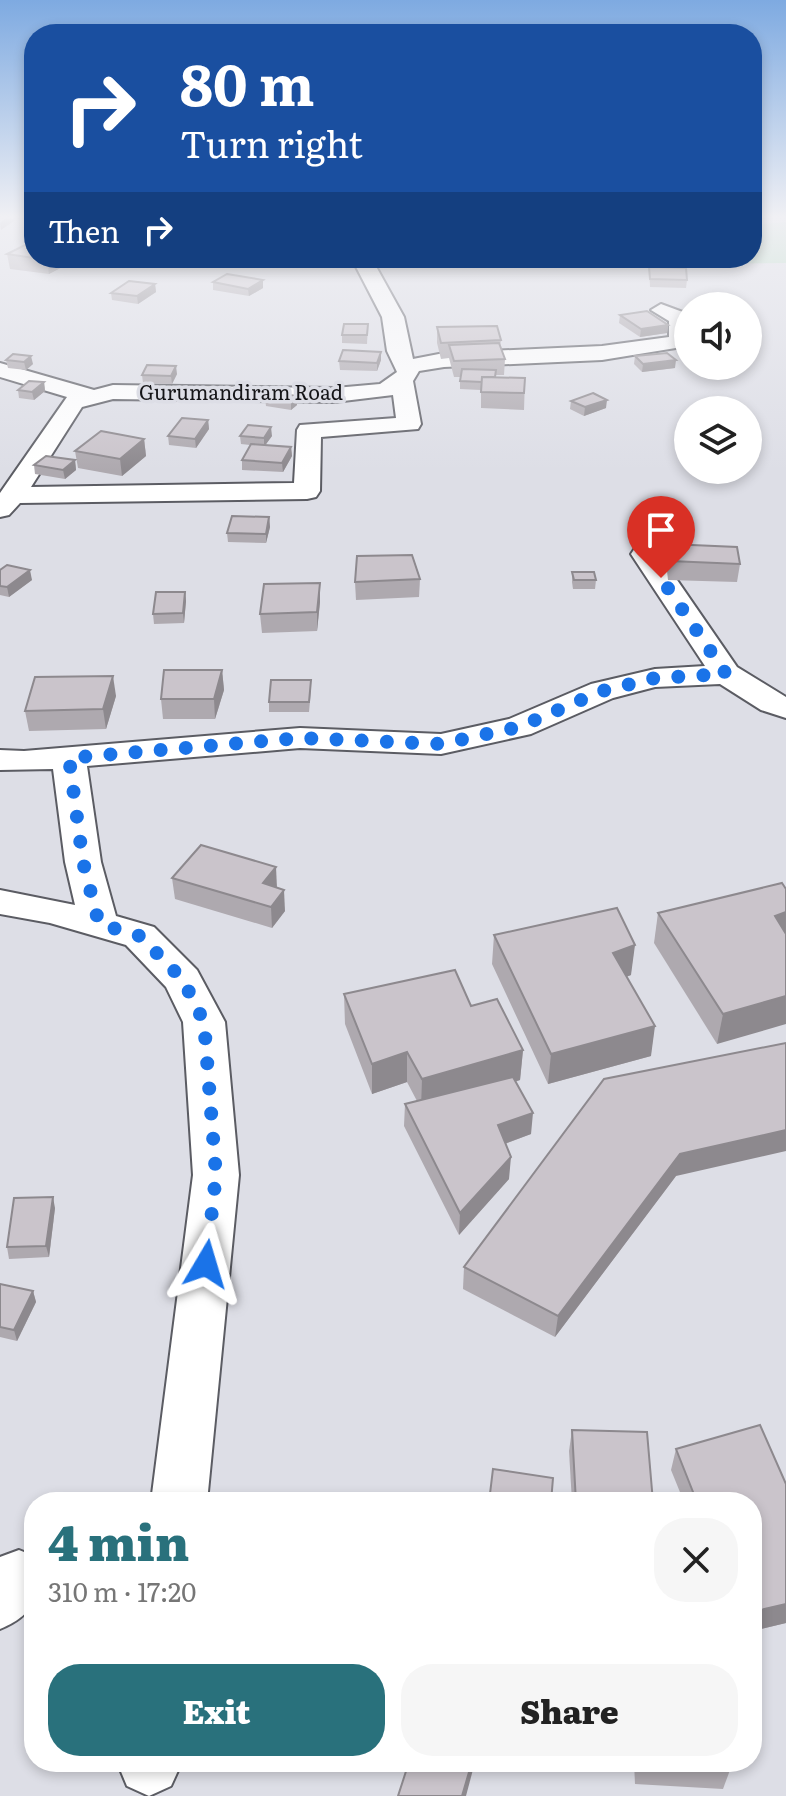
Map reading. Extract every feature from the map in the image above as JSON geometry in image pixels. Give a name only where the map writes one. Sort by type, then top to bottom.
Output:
[{"type":"street","points":[[7,502],[307,491],[309,430],[409,424],[404,374],[393,317],[385,303]]},
{"type":"street","name":"Gurumandiram Road","points":[[90,396],[113,392],[335,395],[385,390],[404,374],[444,360],[602,353],[680,342],[680,318],[661,310]]},
{"type":"street","points":[[0,370],[90,396]]},
{"type":"street","points":[[7,502],[73,402],[90,396]]},
{"type":"street","points":[[645,554],[726,674],[781,715]]},
{"type":"street","points":[[0,760],[69,758],[300,738],[441,744],[519,727],[602,691],[655,678],[726,674]]},
{"type":"street","points":[[69,758],[83,862],[99,924]]},
{"type":"street","points":[[0,902],[53,911],[140,936],[183,980],[204,1022],[216,1175],[180,1492]]},
{"type":"building","points":[[647,311],[668,325],[641,329],[620,315]]},
{"type":"building","points":[[344,324],[368,324],[367,335],[342,335]]},
{"type":"building","points":[[497,326],[501,340],[441,343],[437,327]]},
{"type":"building","points":[[499,343],[505,359],[454,361],[449,345]]},
{"type":"building","points":[[343,350],[381,352],[377,363],[339,361]]},
{"type":"building","points":[[667,353],[674,360],[643,364],[635,356]]},
{"type":"building","points":[[13,354],[31,356],[24,362],[6,360]]},
{"type":"building","points":[[147,365],[176,366],[171,376],[142,375]]},
{"type":"building","points":[[462,369],[496,370],[495,377],[482,377],[482,382],[460,381]]},
{"type":"building","points":[[482,377],[525,378],[524,393],[481,392]]},
{"type":"building","points":[[29,381],[44,382],[32,392],[18,390]]},
{"type":"building","points":[[271,392],[296,396],[291,401],[265,397]]},
{"type":"building","points":[[593,393],[607,400],[585,407],[571,401]]},
{"type":"building","points":[[182,418],[208,420],[195,439],[168,436]]},
{"type":"building","points":[[248,425],[271,427],[264,438],[240,436]]},
{"type":"building","points":[[101,431],[144,439],[120,459],[75,451]]},
{"type":"building","points":[[251,444],[291,447],[282,463],[242,460]]},
{"type":"building","points":[[46,456],[75,460],[63,470],[34,465]]},
{"type":"building","points":[[232,516],[269,517],[266,534],[227,533]]},
{"type":"building","points":[[669,544],[737,547],[740,564],[670,561]]},
{"type":"building","points":[[412,555],[420,579],[355,582],[357,556]]},
{"type":"building","points":[[7,565],[30,570],[7,587],[0,586],[0,570]]},
{"type":"building","points":[[572,572],[594,572],[596,580],[574,580]]},
{"type":"building","points":[[320,583],[317,612],[260,614],[264,584]]},
{"type":"building","points":[[156,592],[185,592],[183,613],[153,614]]},
{"type":"building","points":[[164,670],[222,670],[214,699],[161,699]]},
{"type":"building","points":[[113,676],[103,709],[25,711],[35,677]]},
{"type":"building","points":[[271,680],[311,680],[309,702],[269,702]]},
{"type":"building","points":[[201,845],[276,867],[263,883],[284,890],[271,907],[172,878]]},
{"type":"building","points":[[782,883],[786,889],[786,912],[775,916],[786,934],[786,996],[723,1014],[658,913]]},
{"type":"building","points":[[617,908],[635,945],[613,953],[655,1026],[551,1054],[494,935]]},
{"type":"building","points":[[455,970],[471,1006],[497,999],[523,1050],[422,1079],[407,1052],[372,1064],[344,994]]},
{"type":"building","points":[[786,1043],[786,1130],[680,1154],[558,1316],[464,1267],[604,1079]]},
{"type":"building","points":[[513,1077],[533,1113],[498,1125],[511,1157],[460,1213],[405,1104]]},
{"type":"building","points":[[53,1197],[46,1246],[7,1247],[14,1198]]},
{"type":"building","points":[[0,1284],[33,1291],[14,1330],[0,1327]]},
{"type":"building","points":[[760,1425],[786,1484],[786,1604],[762,1610],[762,1492],[693,1492],[676,1449]]},
{"type":"building","points":[[572,1430],[647,1432],[652,1492],[575,1492]]},
{"type":"building","points":[[493,1469],[553,1478],[552,1492],[490,1492]]},
{"type":"building","points":[[406,1772],[469,1772],[462,1796],[398,1796]]},
{"type":"route","points":[[206,1264],[216,1175],[204,1022],[183,980],[140,936],[99,924],[83,862],[69,758],[300,738],[441,744],[519,727],[602,691],[655,678],[726,674],[661,578]]}]
